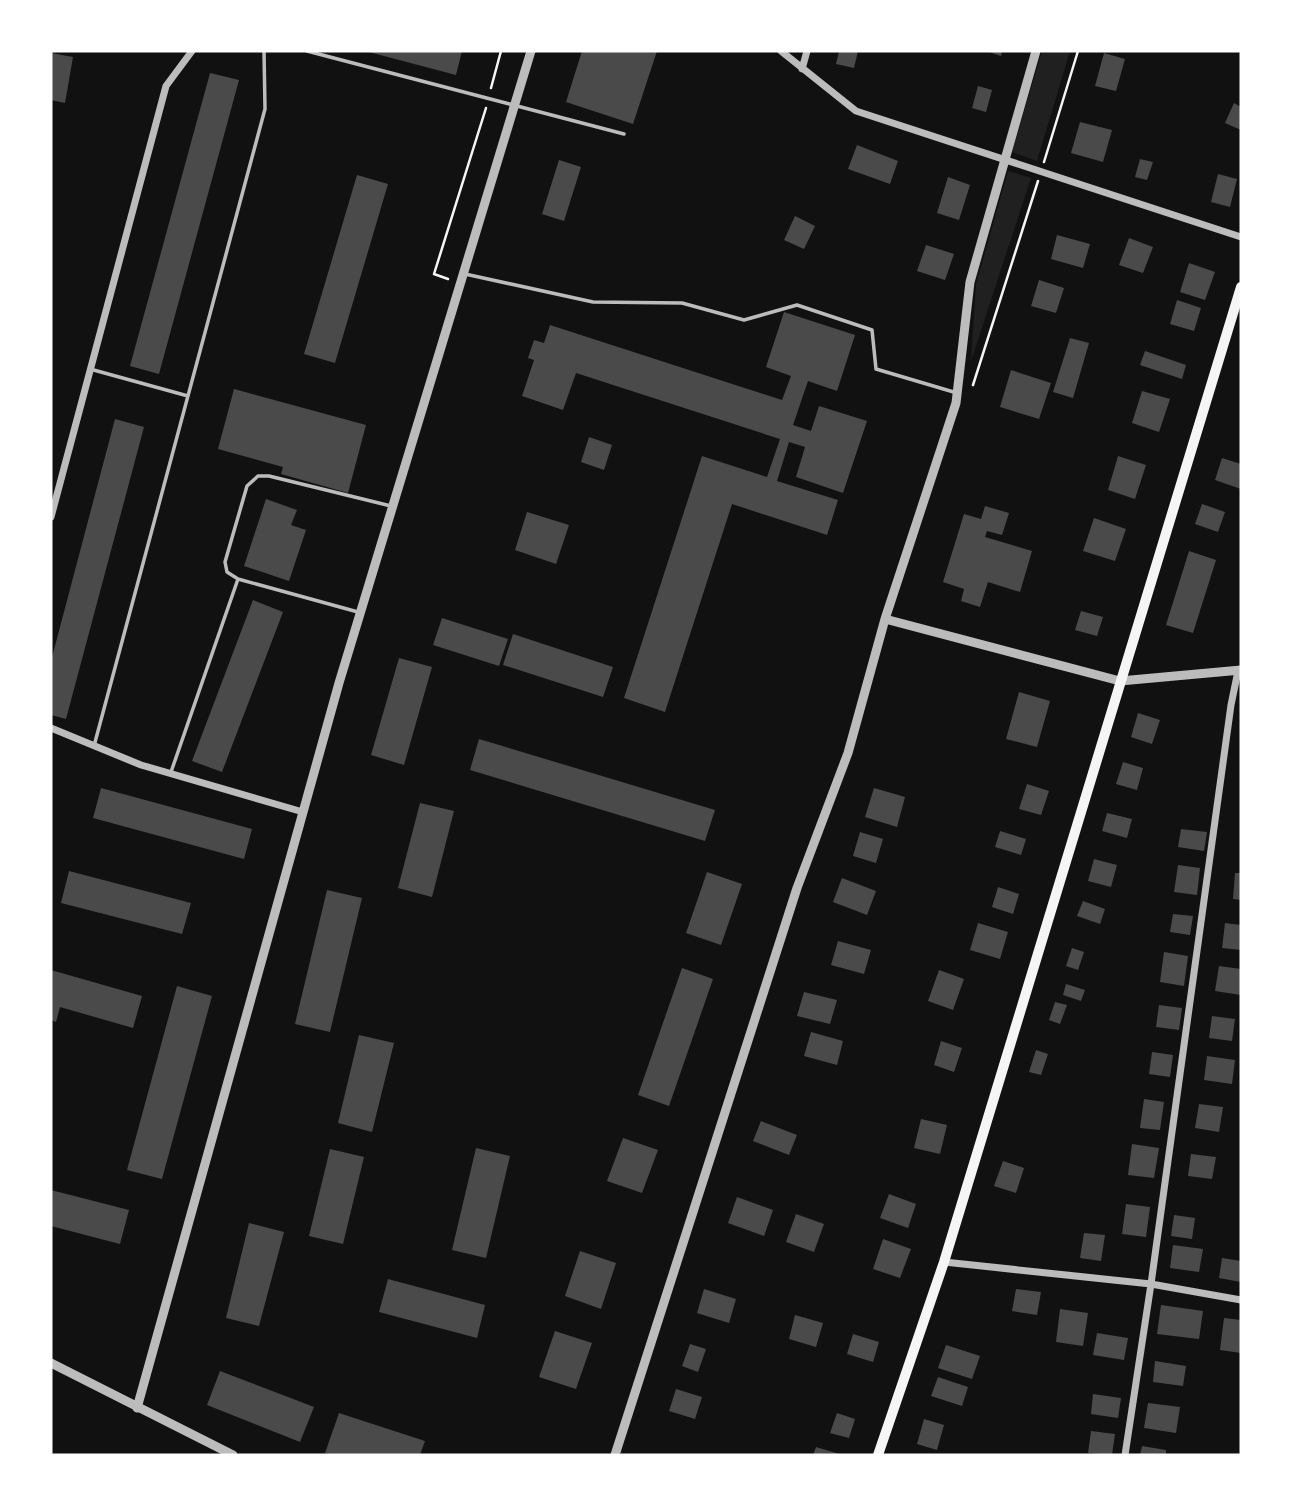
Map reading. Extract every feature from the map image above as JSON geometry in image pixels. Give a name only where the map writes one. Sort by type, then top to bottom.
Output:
[{"type":"main road","points":[[878,1455],[944,1262],[1241,287]]},
{"type":"street","points":[[51,517],[166,86],[191,51]]},
{"type":"street","points":[[137,1408],[360,613],[531,51]]},
{"type":"street","points":[[781,51],[856,111],[1241,237]]},
{"type":"street","points":[[802,69],[807,51]]},
{"type":"street","points":[[615,1455],[797,888],[848,753],[885,619],[956,403],[970,282],[1035,51]]},
{"type":"street","points":[[885,619],[1120,681],[1240,670],[1231,705],[1125,1455]]},
{"type":"street","points":[[51,727],[141,765],[303,812]]},
{"type":"street","points":[[944,1262],[1151,1284],[1241,1300]]},
{"type":"street","points":[[51,1363],[233,1455]]},
{"type":"lane","points":[[94,746],[265,109],[264,51]]},
{"type":"lane","points":[[307,51],[624,134]]},
{"type":"lane","points":[[462,279],[593,302],[682,303],[744,320],[797,305],[872,330],[876,369],[957,393]]},
{"type":"lane","points":[[90,369],[188,396]]},
{"type":"lane","points":[[360,613],[239,579],[227,572],[225,562],[247,486],[258,476],[269,476],[393,507]]},
{"type":"lane","points":[[171,774],[239,579]]},
{"type":"path","points":[[462,279],[434,274],[502,51]]},
{"type":"path","points":[[972,388],[1078,51]]},
{"type":"shaded area","points":[[1042,51],[1070,51],[1037,161],[1012,152]]},
{"type":"shaded area","points":[[1008,171],[1031,178],[971,361],[976,284]]},
{"type":"building","points":[[365,51],[462,51],[456,75]]},
{"type":"building","points":[[582,51],[657,51],[633,124],[566,102]]},
{"type":"building","points":[[839,51],[858,51],[854,68],[836,64]]},
{"type":"building","points":[[986,51],[1002,51],[1001,56]]},
{"type":"building","points":[[51,53],[73,57],[65,103],[51,100]]},
{"type":"building","points":[[1104,53],[1125,59],[1116,91],[1095,86]]},
{"type":"building","points":[[210,73],[239,80],[159,374],[130,366]]},
{"type":"building","points":[[978,86],[992,90],[986,112],[972,108]]},
{"type":"building","points":[[1234,103],[1241,107],[1241,130],[1225,123]]},
{"type":"building","points":[[1080,122],[1112,130],[1103,162],[1071,153]]},
{"type":"building","points":[[857,145],[898,161],[890,184],[848,169]]},
{"type":"building","points":[[1140,159],[1153,162],[1147,180],[1135,177]]},
{"type":"building","points":[[559,160],[581,167],[564,221],[542,214]]},
{"type":"building","points":[[1218,174],[1237,179],[1230,207],[1211,202]]},
{"type":"building","points":[[357,175],[388,184],[335,363],[304,354]]},
{"type":"building","points":[[948,177],[970,185],[959,220],[937,213]]},
{"type":"building","points":[[795,216],[815,226],[804,249],[784,240]]},
{"type":"building","points":[[1057,235],[1090,244],[1083,268],[1051,259]]},
{"type":"building","points":[[1129,238],[1153,247],[1143,273],[1119,265]]},
{"type":"building","points":[[926,245],[954,254],[945,280],[917,271]]},
{"type":"building","points":[[1189,263],[1215,272],[1205,300],[1180,292]]},
{"type":"building","points":[[1039,280],[1064,288],[1056,313],[1031,306]]},
{"type":"building","points":[[1177,300],[1201,308],[1194,331],[1170,324]]},
{"type":"building","points":[[784,312],[855,335],[837,391],[808,381],[793,425],[811,431],[819,406],[867,421],[843,493],[796,477],[805,447],[789,442],[777,481],[838,500],[827,535],[732,504],[665,712],[624,698],[702,456],[767,477],[780,439],[576,373],[563,410],[522,396],[534,360],[528,358],[534,340],[544,343],[550,325],[782,400],[791,376],[766,367]]},
{"type":"building","points":[[1070,338],[1089,343],[1073,398],[1053,392]]},
{"type":"building","points":[[1145,351],[1186,365],[1182,379],[1140,365]]},
{"type":"building","points":[[1011,370],[1051,383],[1039,419],[1000,407]]},
{"type":"building","points":[[234,389],[366,425],[348,493],[281,474],[283,467],[218,449]]},
{"type":"building","points":[[1142,391],[1170,399],[1159,432],[1132,423]]},
{"type":"building","points":[[115,419],[144,427],[66,719],[51,715],[51,661]]},
{"type":"building","points":[[589,437],[612,445],[604,470],[581,462]]},
{"type":"building","points":[[1118,456],[1146,465],[1135,499],[1108,490]]},
{"type":"building","points":[[1222,458],[1241,464],[1241,489],[1215,480]]},
{"type":"building","points":[[266,499],[297,510],[291,525],[306,530],[289,581],[244,566]]},
{"type":"building","points":[[1202,504],[1225,512],[1218,532],[1195,524]]},
{"type":"building","points":[[985,506],[1009,513],[1002,535],[987,531],[985,537],[1032,551],[1020,592],[988,582],[980,607],[961,601],[964,589],[943,582],[964,514],[981,519]]},
{"type":"building","points":[[527,512],[569,525],[556,564],[515,550]]},
{"type":"building","points":[[1094,518],[1126,529],[1115,561],[1083,551]]},
{"type":"building","points":[[1189,551],[1216,560],[1193,633],[1166,625]]},
{"type":"building","points":[[253,600],[283,612],[222,772],[192,761]]},
{"type":"building","points":[[1081,611],[1103,617],[1097,636],[1075,630]]},
{"type":"building","points":[[442,618],[508,639],[499,666],[433,645]]},
{"type":"building","points":[[513,634],[613,667],[603,697],[503,665]]},
{"type":"building","points":[[399,658],[432,667],[404,765],[371,755]]},
{"type":"building","points":[[1019,692],[1050,701],[1037,747],[1006,739]]},
{"type":"building","points":[[1138,713],[1160,720],[1152,744],[1131,737]]},
{"type":"building","points":[[479,739],[715,810],[705,841],[470,770]]},
{"type":"building","points":[[1123,762],[1143,768],[1137,790],[1116,784]]},
{"type":"building","points":[[1027,784],[1049,791],[1041,815],[1019,809]]},
{"type":"building","points":[[101,788],[252,829],[244,859],[93,818]]},
{"type":"building","points":[[874,788],[905,797],[897,827],[865,817]]},
{"type":"building","points":[[420,803],[454,811],[432,897],[398,888]]},
{"type":"building","points":[[1107,813],[1132,819],[1127,838],[1102,831]]},
{"type":"building","points":[[1181,829],[1207,832],[1204,851],[1178,847]]},
{"type":"building","points":[[1000,831],[1026,839],[1021,855],[995,847]]},
{"type":"building","points":[[860,832],[883,839],[876,863],[853,856]]},
{"type":"building","points":[[1094,859],[1117,865],[1111,887],[1088,881]]},
{"type":"building","points":[[1178,865],[1200,868],[1197,895],[1174,892]]},
{"type":"building","points":[[69,871],[191,903],[182,934],[61,903]]},
{"type":"building","points":[[707,872],[742,884],[721,945],[686,933]]},
{"type":"building","points":[[1235,873],[1241,873],[1241,900],[1233,899]]},
{"type":"building","points":[[842,878],[876,891],[867,915],[833,902]]},
{"type":"building","points":[[998,887],[1019,894],[1013,914],[992,907]]},
{"type":"building","points":[[327,890],[362,898],[330,1032],[295,1024]]},
{"type":"building","points":[[1083,901],[1105,909],[1100,924],[1077,916]]},
{"type":"building","points":[[1173,914],[1193,916],[1190,935],[1170,932]]},
{"type":"building","points":[[978,923],[1008,932],[1000,959],[970,950]]},
{"type":"building","points":[[1225,923],[1241,925],[1241,950],[1222,948]]},
{"type":"building","points":[[838,941],[871,950],[864,974],[831,965]]},
{"type":"building","points":[[1072,948],[1084,952],[1078,970],[1066,966]]},
{"type":"building","points":[[1164,952],[1188,956],[1184,986],[1160,982]]},
{"type":"building","points":[[1219,966],[1241,969],[1241,995],[1215,991]]},
{"type":"building","points":[[682,968],[713,979],[669,1106],[638,1095]]},
{"type":"building","points":[[51,970],[142,996],[133,1028],[60,1007],[56,1022],[51,1020]]},
{"type":"building","points":[[939,970],[964,979],[953,1010],[928,1001]]},
{"type":"building","points":[[1066,984],[1085,990],[1081,1001],[1063,995]]},
{"type":"building","points":[[177,986],[212,996],[162,1179],[127,1170]]},
{"type":"building","points":[[804,992],[837,1000],[830,1024],[797,1016]]},
{"type":"building","points":[[1055,1002],[1067,1005],[1060,1024],[1049,1020]]},
{"type":"building","points":[[1159,1005],[1182,1008],[1179,1030],[1156,1027]]},
{"type":"building","points":[[1212,1016],[1235,1019],[1232,1041],[1209,1038]]},
{"type":"building","points":[[811,1032],[843,1041],[837,1065],[804,1056]]},
{"type":"building","points":[[359,1035],[394,1043],[372,1132],[338,1123]]},
{"type":"building","points":[[941,1041],[962,1048],[954,1072],[934,1065]]},
{"type":"building","points":[[1036,1050],[1048,1054],[1041,1075],[1029,1072]]},
{"type":"building","points":[[1152,1052],[1173,1055],[1170,1077],[1149,1074]]},
{"type":"building","points":[[1207,1056],[1235,1060],[1232,1084],[1204,1080]]},
{"type":"building","points":[[1144,1099],[1164,1102],[1160,1130],[1140,1128]]},
{"type":"building","points":[[1199,1104],[1223,1107],[1219,1132],[1195,1128]]},
{"type":"building","points":[[921,1119],[947,1125],[940,1154],[914,1148]]},
{"type":"building","points":[[761,1121],[797,1135],[789,1155],[753,1141]]},
{"type":"building","points":[[623,1138],[658,1150],[642,1193],[607,1181]]},
{"type":"building","points":[[1132,1144],[1159,1148],[1154,1178],[1128,1175]]},
{"type":"building","points":[[476,1148],[510,1156],[486,1258],[452,1250]]},
{"type":"building","points":[[330,1149],[364,1157],[343,1244],[309,1236]]},
{"type":"building","points":[[1191,1154],[1216,1157],[1212,1179],[1188,1176]]},
{"type":"building","points":[[1003,1161],[1024,1168],[1016,1193],[994,1186]]},
{"type":"building","points":[[51,1190],[129,1210],[120,1244],[51,1226]]},
{"type":"building","points":[[889,1194],[916,1204],[908,1228],[880,1218]]},
{"type":"building","points":[[737,1197],[773,1210],[764,1236],[728,1223]]},
{"type":"building","points":[[1126,1204],[1150,1207],[1146,1237],[1122,1234]]},
{"type":"building","points":[[796,1214],[824,1224],[814,1252],[786,1242]]},
{"type":"building","points":[[1174,1215],[1195,1218],[1192,1239],[1171,1236]]},
{"type":"building","points":[[249,1223],[284,1232],[259,1326],[226,1318]]},
{"type":"building","points":[[1084,1233],[1105,1235],[1101,1261],[1080,1258]]},
{"type":"building","points":[[883,1239],[911,1249],[900,1278],[873,1269]]},
{"type":"building","points":[[1173,1245],[1203,1249],[1199,1272],[1170,1268]]},
{"type":"building","points":[[580,1251],[616,1263],[601,1309],[565,1296]]},
{"type":"building","points":[[1222,1258],[1241,1261],[1241,1282],[1219,1278]]},
{"type":"building","points":[[388,1279],[485,1305],[477,1338],[379,1312]]},
{"type":"building","points":[[704,1289],[736,1299],[729,1323],[697,1313]]},
{"type":"building","points":[[1016,1289],[1041,1292],[1037,1315],[1012,1311]]},
{"type":"building","points":[[1161,1305],[1203,1311],[1199,1339],[1157,1334]]},
{"type":"building","points":[[1060,1309],[1088,1313],[1083,1346],[1056,1342]]},
{"type":"building","points":[[795,1315],[823,1323],[816,1347],[789,1339]]},
{"type":"building","points":[[1224,1318],[1241,1320],[1241,1353],[1220,1350]]},
{"type":"building","points":[[555,1331],[592,1343],[576,1389],[539,1377]]},
{"type":"building","points":[[1097,1333],[1128,1338],[1124,1360],[1093,1355]]},
{"type":"building","points":[[853,1334],[879,1342],[873,1362],[847,1354]]},
{"type":"building","points":[[690,1344],[706,1349],[698,1372],[682,1366]]},
{"type":"building","points":[[946,1345],[980,1356],[972,1379],[938,1368]]},
{"type":"building","points":[[1155,1361],[1186,1366],[1183,1386],[1153,1382]]},
{"type":"building","points":[[220,1371],[314,1407],[300,1442],[207,1405]]},
{"type":"building","points":[[938,1377],[968,1387],[962,1406],[931,1396]]},
{"type":"building","points":[[676,1389],[702,1397],[695,1419],[669,1411]]},
{"type":"building","points":[[1093,1394],[1121,1398],[1118,1418],[1091,1414]]},
{"type":"building","points":[[1148,1403],[1180,1407],[1176,1433],[1144,1428]]},
{"type":"building","points":[[339,1413],[425,1441],[420,1455],[325,1453]]},
{"type":"building","points":[[837,1413],[855,1419],[849,1438],[830,1433]]},
{"type":"building","points":[[924,1419],[944,1425],[937,1450],[917,1444]]},
{"type":"building","points":[[1091,1431],[1115,1434],[1112,1455],[1088,1453]]},
{"type":"building","points":[[1142,1446],[1166,1450],[1166,1455],[1140,1455]]},
{"type":"building","points":[[816,1447],[843,1455],[813,1455]]}]
